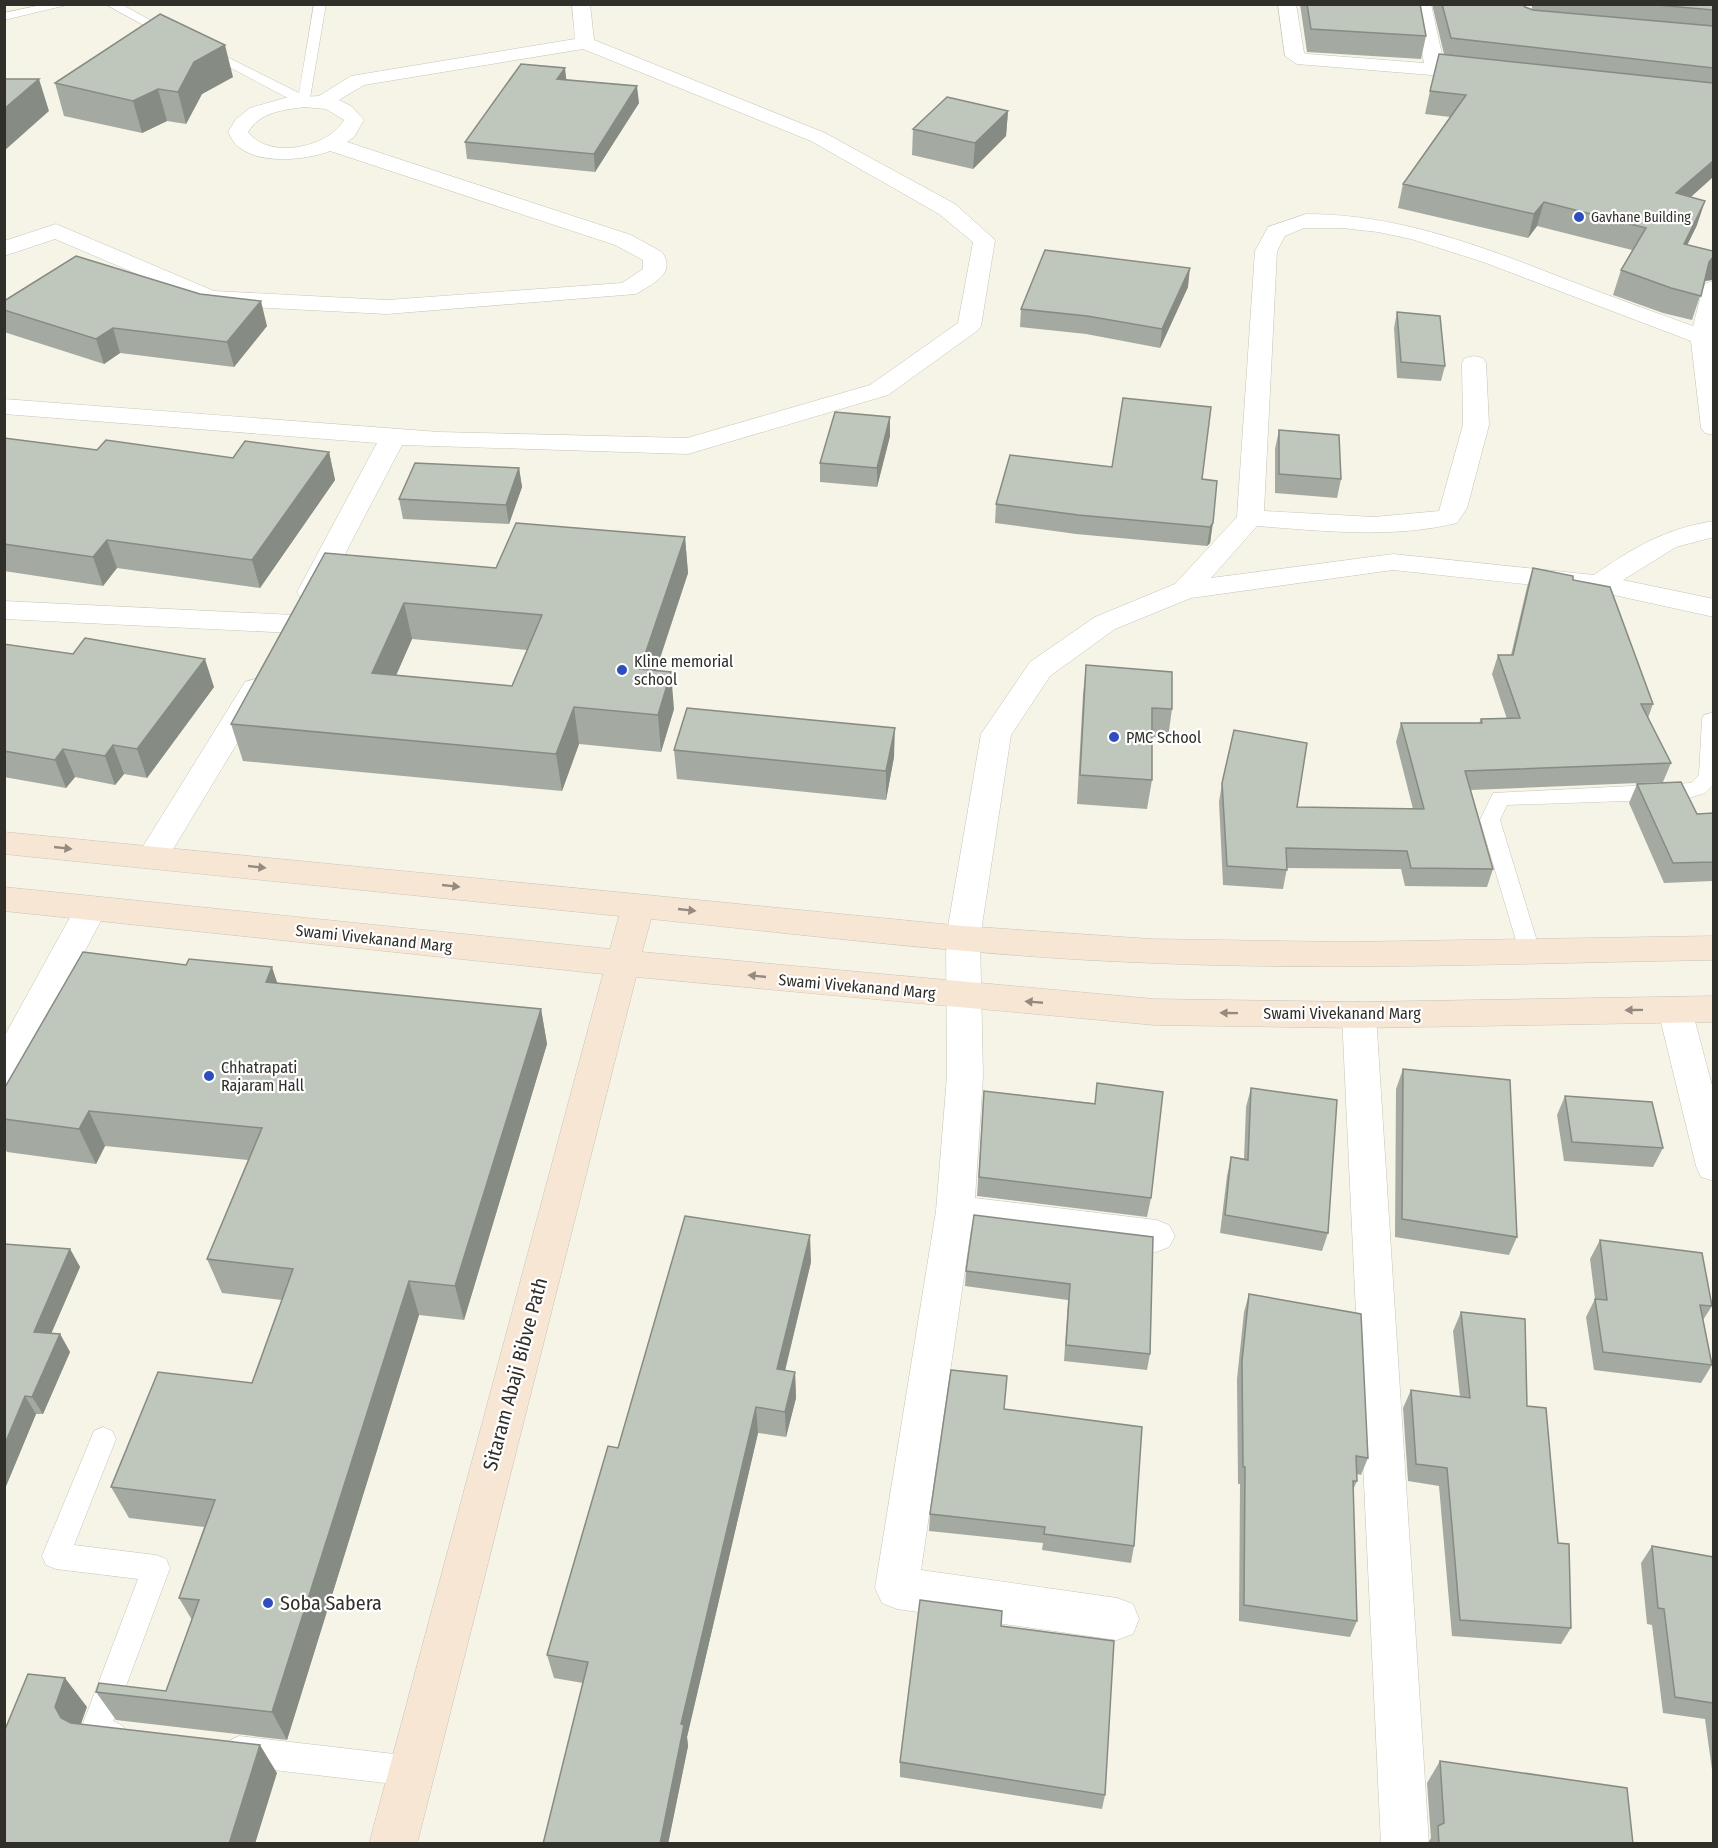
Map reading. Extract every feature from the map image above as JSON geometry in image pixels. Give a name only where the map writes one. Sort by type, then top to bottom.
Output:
[{"type":"main road","points":[[4,843],[963,938],[1151,951],[1345,954],[1713,948]]},
{"type":"main road","name":"Swami Vivekanand Marg","points":[[4,899],[622,963],[1154,1012],[1359,1015],[1713,1009]]},
{"type":"main road","name":"Sitaram Abaji Bibve Path","points":[[393,1844],[638,905]]},
{"type":"street","points":[[581,4],[585,43]]},
{"type":"street","points":[[1287,4],[1295,56],[1304,60],[1435,68],[1505,76]]},
{"type":"street","points":[[1422,4],[1435,68]]},
{"type":"street","points":[[4,406],[439,440],[688,446],[879,390],[969,326],[984,240],[947,209],[818,137],[585,43],[358,80],[314,102]]},
{"type":"street","points":[[314,102],[338,106],[349,112],[354,120],[351,129],[344,137],[314,149],[278,153],[255,148],[240,139],[238,132],[242,123],[252,114],[285,103],[314,102]]},
{"type":"street","points":[[4,249],[56,231],[210,298],[387,307],[628,289],[655,272],[654,256],[623,240],[331,144]]},
{"type":"street","points":[[1185,590],[1250,518],[1266,252],[1276,232],[1304,221],[1349,223],[1396,230],[1495,258],[1594,298],[1708,338]]},
{"type":"street","points":[[1713,288],[1708,338],[1713,428]]},
{"type":"street","points":[[1250,518],[1365,524],[1432,521],[1448,517],[1454,508],[1476,425],[1474,363]]},
{"type":"street","points":[[153,856],[274,658],[393,437]]},
{"type":"street","points":[[1600,584],[1645,552],[1688,532],[1713,529]]},
{"type":"street","points":[[1117,1619],[897,1588],[955,1211],[965,1076],[963,938],[996,734],[1040,669],[1105,624],[1185,590],[1393,562],[1600,584],[1713,608]]},
{"type":"street","points":[[4,610],[293,624]]},
{"type":"street","points":[[4,1071],[91,909]]},
{"type":"street","points":[[1675,1010],[1713,1166]]},
{"type":"street","points":[[1359,1015],[1406,1844]]},
{"type":"street","points":[[955,1211],[1156,1236]]},
{"type":"lane","points":[[4,16],[64,4]]},
{"type":"lane","points":[[111,4],[187,43],[314,102],[320,4]]},
{"type":"lane","points":[[1529,951],[1490,820],[1492,810],[1500,798],[1686,792],[1698,788],[1709,777],[1711,719]]},
{"type":"lane","points":[[103,1439],[56,1556],[156,1568],[94,1734],[140,1739]]},
{"type":"lane","points":[[210,1748],[411,1771]]},
{"type":"building","points":[[1307,4],[1420,4],[1426,36],[1311,29]]},
{"type":"building","points":[[1442,4],[1522,4],[1533,10],[1713,26],[1713,68],[1451,38]]},
{"type":"building","points":[[1646,4],[1713,4],[1713,10]]},
{"type":"building","points":[[160,14],[225,45],[194,62],[178,92],[158,89],[133,101],[55,83]]},
{"type":"building","points":[[1439,54],[1713,83],[1713,161],[1676,193],[1705,201],[1684,244],[1713,251],[1701,296],[1621,270],[1646,228],[1544,202],[1534,214],[1403,184],[1466,95],[1430,91]]},
{"type":"building","points":[[521,64],[565,68],[557,79],[637,86],[594,154],[465,142]]},
{"type":"building","points":[[4,79],[39,79],[4,109]]},
{"type":"building","points":[[947,97],[1008,111],[975,143],[913,129]]},
{"type":"building","points":[[1045,250],[1190,268],[1162,329],[1087,316],[1021,309]]},
{"type":"building","points":[[76,256],[200,294],[261,301],[227,342],[113,328],[96,339],[4,310],[4,301]]},
{"type":"building","points":[[1397,312],[1440,316],[1445,366],[1401,362]]},
{"type":"building","points":[[1123,398],[1211,407],[1202,479],[1217,481],[1213,523],[1210,527],[1078,515],[996,504],[1010,455],[1112,467]]},
{"type":"building","points":[[835,412],[890,417],[877,468],[820,463]]},
{"type":"building","points":[[1279,430],[1339,435],[1341,479],[1279,474]]},
{"type":"building","points":[[4,438],[97,450],[106,440],[233,458],[245,441],[329,452],[252,560],[107,540],[93,557],[4,544]]},
{"type":"building","points":[[415,463],[519,468],[506,505],[399,499]]},
{"type":"building","points":[[516,523],[685,537],[640,669],[671,672],[658,715],[574,707],[556,754],[231,724],[325,553],[496,568]],"holes":[[[404,603],[542,615],[512,686],[372,673]]]},
{"type":"building","points":[[1533,568],[1573,576],[1573,580],[1610,587],[1653,704],[1641,704],[1671,763],[1465,771],[1493,869],[1411,868],[1407,851],[1286,848],[1287,870],[1227,866],[1222,783],[1234,730],[1307,743],[1297,807],[1424,809],[1401,723],[1482,723],[1481,719],[1520,718],[1498,655],[1513,655]]},
{"type":"building","points":[[85,638],[205,659],[137,749],[113,745],[105,756],[63,749],[55,760],[4,751],[4,644],[73,654]]},
{"type":"building","name":"PMC School","points":[[1086,665],[1172,672],[1172,709],[1152,708],[1152,780],[1080,775]]},
{"type":"building","points":[[687,708],[895,728],[886,771],[674,750]]},
{"type":"building","points":[[1681,782],[1697,814],[1713,813],[1713,862],[1673,863],[1637,784]]},
{"type":"building","points":[[83,952],[186,965],[189,959],[272,967],[266,982],[541,1009],[455,1286],[409,1281],[272,1712],[96,1692],[99,1683],[166,1691],[199,1600],[179,1598],[215,1500],[111,1487],[158,1372],[252,1383],[293,1269],[207,1259],[262,1128],[89,1111],[79,1129],[4,1119],[4,1089]]},
{"type":"building","points":[[1403,1069],[1510,1080],[1517,1237],[1402,1219]]},
{"type":"building","points":[[1097,1083],[1163,1092],[1151,1198],[979,1177],[984,1091],[1095,1104]]},
{"type":"building","points":[[1251,1088],[1337,1100],[1328,1233],[1225,1215],[1231,1157],[1248,1160]]},
{"type":"building","points":[[1565,1096],[1652,1102],[1663,1148],[1572,1142]]},
{"type":"building","points":[[974,1215],[1153,1237],[1150,1354],[1066,1345],[1070,1284],[966,1271]]},
{"type":"building","points":[[685,1216],[810,1235],[777,1369],[795,1372],[785,1412],[756,1407],[681,1724],[684,1725],[660,1844],[543,1844],[588,1662],[547,1655],[608,1446],[618,1448]]},
{"type":"building","points":[[1600,1240],[1702,1253],[1712,1306],[1700,1305],[1712,1365],[1603,1352],[1595,1299],[1607,1300]]},
{"type":"building","points":[[4,1244],[70,1249],[34,1332],[60,1334],[32,1397],[25,1396],[4,1446]]},
{"type":"building","points":[[1249,1294],[1361,1314],[1368,1458],[1356,1456],[1357,1481],[1353,1481],[1357,1621],[1244,1605],[1245,1467],[1243,1467],[1242,1361]]},
{"type":"building","points":[[1461,1312],[1525,1319],[1527,1406],[1546,1408],[1558,1543],[1569,1544],[1571,1628],[1460,1620],[1447,1468],[1416,1464],[1411,1390],[1470,1398]]},
{"type":"building","points":[[951,1370],[1007,1376],[1004,1409],[1142,1427],[1134,1546],[1044,1534],[1045,1527],[930,1514]]},
{"type":"building","points":[[1652,1546],[1713,1557],[1713,1703],[1675,1697],[1664,1609],[1658,1608]]},
{"type":"building","points":[[920,1600],[1002,1611],[1001,1626],[1114,1641],[1105,1795],[900,1762]]},
{"type":"building","points":[[28,1674],[65,1678],[55,1707],[61,1718],[71,1723],[260,1745],[229,1844],[4,1844],[4,1732]]},
{"type":"building","points":[[1440,1761],[1627,1788],[1633,1844],[1439,1844],[1438,1826],[1444,1823]]},
{"type":"place","name":"Gavhane Building","points":[[1579,217]]},
{"type":"place","name":"Kline memorial school","points":[[622,670]]},
{"type":"place","name":"PMC School","points":[[1114,737]]},
{"type":"place","name":"Chhatrapati Rajaram Hall","points":[[209,1076]]},
{"type":"place","name":"Soba Sabera","points":[[268,1603]]}]
